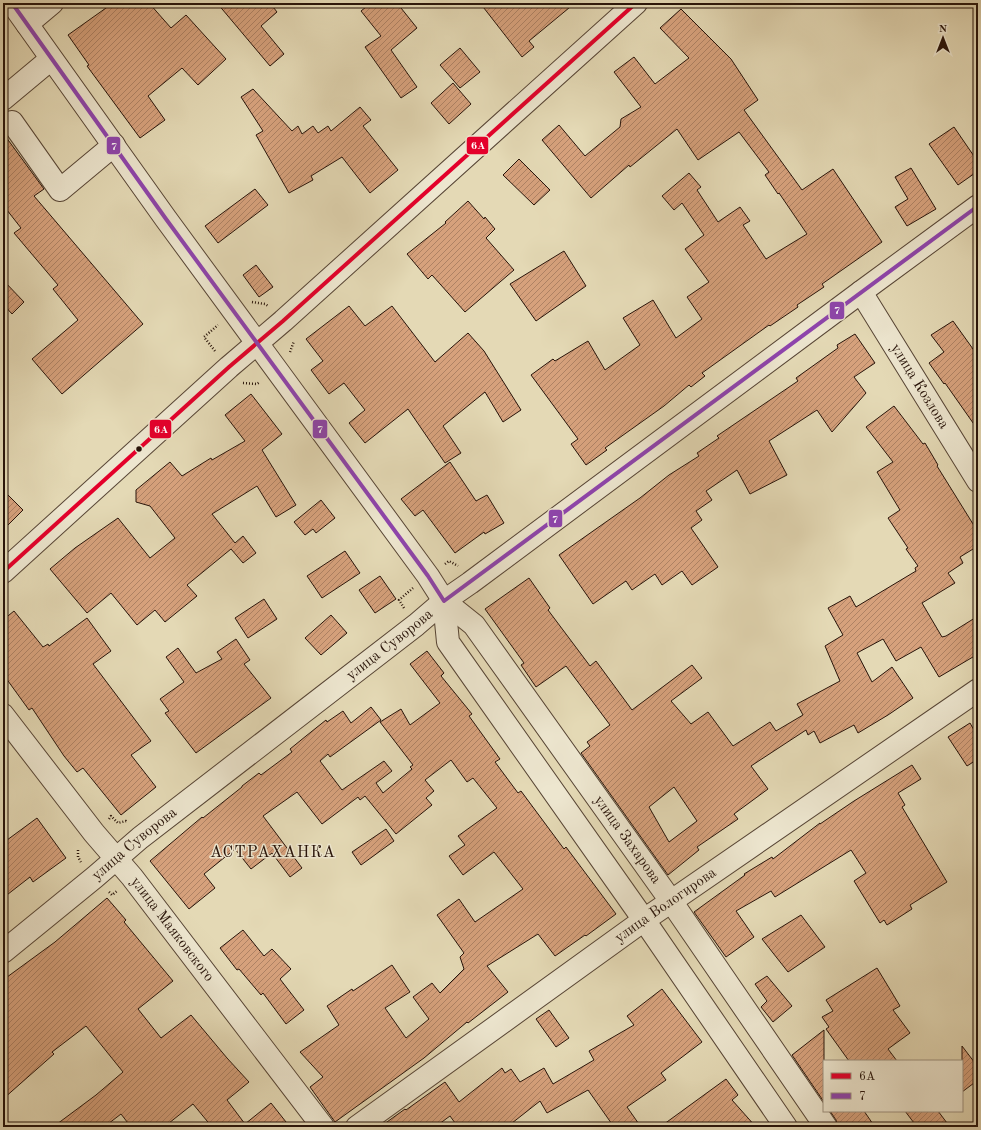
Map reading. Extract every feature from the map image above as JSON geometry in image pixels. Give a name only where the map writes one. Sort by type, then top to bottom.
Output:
[{"type":"street","name":"улица Захарова","points":[[12,3],[166,219],[428,576],[444,601],[474,625],[671,901],[826,1127]]},
{"type":"street","points":[[27,24],[52,3]]},
{"type":"street","points":[[3,572],[636,3]]},
{"type":"street","points":[[3,99],[51,59]]},
{"type":"street","points":[[12,122],[60,190],[114,145]]},
{"type":"street","name":"улица Суворова","points":[[3,952],[140,838],[416,625],[444,601],[978,206]]},
{"type":"street","name":"улица Козлова","points":[[861,292],[978,481]]},
{"type":"street","name":"улица Захарова","points":[[444,601],[448,642],[644,920],[786,1127]]},
{"type":"street","name":"улица Вологирова","points":[[357,1127],[671,901],[978,690]]},
{"type":"street","name":"улица Маяковского","points":[[3,715],[94,833],[132,877],[323,1127]]},
{"type":"path","points":[[247,302],[265,304],[268,306]]},
{"type":"path","points":[[215,351],[204,337],[220,324]]},
{"type":"path","points":[[292,357],[289,351],[296,335]]},
{"type":"path","points":[[240,381],[244,383],[257,384],[262,380]]},
{"type":"path","points":[[444,564],[449,561],[461,568]]},
{"type":"path","points":[[406,612],[399,600],[415,587]]},
{"type":"path","points":[[108,819],[112,816],[118,823],[126,821],[130,825]]},
{"type":"path","points":[[78,850],[78,857],[81,862]]},
{"type":"building","points":[[113,3],[149,3],[171,28],[186,15],[226,59],[198,85],[182,68],[148,96],[165,120],[140,138],[87,66],[89,65],[68,35]]},
{"type":"building","points":[[217,3],[270,3],[277,12],[261,26],[284,54],[270,66]]},
{"type":"building","points":[[371,3],[397,3],[417,28],[391,50],[417,87],[401,98],[365,47],[381,36],[361,11]]},
{"type":"building","points":[[480,3],[575,3],[529,41],[534,47],[522,57]]},
{"type":"building","points":[[681,9],[731,59],[758,100],[744,110],[802,190],[833,169],[882,242],[822,284],[824,287],[797,305],[798,307],[770,326],[769,325],[702,373],[705,376],[691,387],[689,385],[664,406],[605,448],[607,450],[586,465],[571,444],[578,439],[531,375],[553,359],[555,361],[588,341],[605,370],[640,345],[623,318],[653,300],[676,338],[702,319],[687,297],[709,282],[685,249],[704,235],[682,203],[674,210],[662,196],[689,173],[701,187],[697,190],[718,222],[740,207],[750,221],[743,225],[766,259],[807,234],[765,175],[769,172],[739,132],[698,160],[677,129],[630,167],[629,165],[591,198],[542,140],[559,125],[585,156],[620,127],[621,119],[641,107],[614,72],[634,57],[655,84],[689,58],[660,28]]},
{"type":"building","points":[[460,48],[480,72],[460,88],[440,65]]},
{"type":"building","points":[[453,83],[471,104],[449,124],[431,103]]},
{"type":"building","points":[[253,89],[292,131],[298,126],[302,134],[313,126],[318,133],[328,126],[331,131],[360,107],[371,120],[363,126],[398,170],[370,193],[342,157],[311,176],[313,180],[289,193],[256,135],[263,131],[241,97]]},
{"type":"building","points":[[954,127],[978,162],[978,171],[958,185],[929,144]]},
{"type":"building","points":[[3,133],[44,189],[34,196],[143,324],[62,394],[32,359],[78,320],[53,289],[58,285],[14,233],[21,228],[3,205]]},
{"type":"building","points":[[519,159],[550,190],[534,205],[503,175]]},
{"type":"building","points":[[911,168],[936,209],[907,226],[895,207],[908,199],[895,177]]},
{"type":"building","points":[[255,189],[268,205],[218,243],[205,226]]},
{"type":"building","points":[[468,201],[495,229],[486,238],[514,270],[465,312],[432,275],[428,279],[407,254],[446,223],[445,222]]},
{"type":"building","points":[[564,251],[586,286],[536,321],[510,284]]},
{"type":"building","points":[[256,265],[273,287],[259,297],[243,275]]},
{"type":"building","points":[[3,280],[24,302],[12,314],[3,304]]},
{"type":"building","points":[[349,306],[365,326],[392,306],[435,362],[468,333],[484,351],[521,410],[503,422],[485,392],[443,426],[461,453],[445,463],[408,409],[365,443],[349,423],[365,410],[344,383],[329,394],[311,370],[323,361],[306,339]]},
{"type":"building","points":[[953,321],[978,356],[978,430],[929,363],[944,352],[931,335]]},
{"type":"building","points":[[855,334],[875,363],[854,377],[866,393],[832,432],[817,410],[769,441],[787,475],[750,494],[737,470],[706,491],[712,500],[696,511],[702,520],[691,528],[718,567],[692,585],[682,571],[662,585],[655,574],[632,590],[626,581],[593,604],[559,555],[640,498],[669,475],[699,456],[697,453],[719,438],[717,436],[798,381],[796,378],[838,348],[837,345]]},
{"type":"building","points":[[251,394],[282,434],[262,450],[296,505],[276,517],[257,486],[212,514],[235,543],[243,536],[256,553],[243,563],[231,549],[187,585],[197,596],[165,622],[155,610],[137,625],[111,593],[87,613],[50,569],[75,548],[118,518],[150,558],[175,538],[150,506],[136,502],[136,490],[170,462],[182,476],[211,458],[212,460],[245,441],[225,415]]},
{"type":"building","points":[[894,406],[923,444],[925,443],[938,465],[937,466],[978,532],[978,546],[960,557],[963,563],[948,573],[955,583],[922,603],[942,637],[978,616],[978,654],[939,677],[921,647],[896,661],[883,639],[857,653],[872,682],[892,667],[913,698],[858,733],[854,725],[820,743],[814,731],[808,735],[806,730],[751,766],[768,789],[734,814],[738,819],[697,847],[699,850],[668,875],[581,753],[590,746],[587,742],[610,725],[566,666],[536,687],[521,665],[524,663],[485,609],[529,578],[550,608],[548,610],[590,666],[596,661],[632,710],[692,665],[702,678],[671,701],[691,724],[708,712],[733,746],[770,722],[776,731],[803,715],[797,704],[840,681],[825,646],[843,635],[828,608],[850,596],[856,607],[916,571],[915,568],[918,566],[888,518],[900,510],[877,472],[893,462],[866,427]],"holes":[[[674,787],[697,821],[669,842],[649,807]]]},
{"type":"building","points":[[450,462],[476,501],[487,495],[504,523],[485,534],[484,532],[455,553],[423,510],[415,516],[401,499]]},
{"type":"building","points":[[3,490],[23,510],[3,530]]},
{"type":"building","points":[[321,500],[335,518],[316,533],[313,529],[305,535],[294,522]]},
{"type":"building","points":[[345,551],[360,573],[322,598],[307,576]]},
{"type":"building","points":[[380,576],[396,599],[375,613],[359,590]]},
{"type":"building","points":[[264,599],[277,619],[248,638],[235,618]]},
{"type":"building","points":[[14,611],[43,647],[48,644],[49,646],[87,618],[111,651],[93,664],[151,741],[131,755],[156,787],[121,815],[83,768],[77,772],[64,756],[32,708],[29,710],[3,674],[3,620]]},
{"type":"building","points":[[331,615],[347,633],[321,655],[305,638]]},
{"type":"building","points":[[236,639],[250,660],[244,664],[271,698],[196,753],[165,713],[169,711],[160,699],[184,682],[166,657],[178,648],[196,673],[222,659],[217,652]]},
{"type":"building","points":[[427,651],[444,673],[441,676],[472,714],[469,716],[500,759],[495,762],[518,793],[521,791],[564,849],[566,847],[616,914],[555,956],[538,934],[487,966],[508,992],[468,1023],[467,1022],[424,1058],[335,1122],[310,1087],[323,1077],[300,1052],[339,1025],[327,1006],[392,965],[410,992],[385,1008],[406,1038],[429,1019],[413,997],[432,983],[440,993],[464,969],[460,957],[464,953],[437,915],[459,899],[475,922],[523,889],[494,852],[463,875],[449,856],[465,845],[458,836],[497,808],[473,778],[467,782],[451,760],[425,780],[434,791],[426,798],[432,805],[396,834],[365,796],[360,800],[358,797],[322,824],[297,792],[263,816],[302,868],[290,877],[272,853],[251,869],[235,849],[204,874],[215,888],[189,909],[150,861],[202,817],[203,818],[242,786],[259,773],[261,775],[292,752],[290,749],[326,720],[327,722],[343,711],[351,723],[371,707],[381,720],[330,757],[328,754],[320,761],[342,790],[384,761],[392,771],[376,783],[383,793],[412,769],[410,767],[413,765],[380,722],[401,709],[410,725],[440,703],[410,664]]},
{"type":"building","points":[[970,723],[978,737],[978,759],[967,766],[948,737]]},
{"type":"building","points":[[912,765],[921,779],[898,793],[905,805],[902,807],[947,882],[910,905],[912,909],[887,925],[884,920],[880,923],[854,881],[866,873],[851,850],[775,897],[771,891],[736,911],[754,937],[726,957],[694,912],[745,875],[744,874],[772,857],[773,859],[820,823]]},
{"type":"building","points":[[37,818],[66,858],[33,882],[30,877],[3,898],[3,843]]},
{"type":"building","points":[[386,829],[394,841],[361,865],[352,852]]},
{"type":"building","points":[[107,898],[126,920],[124,922],[173,981],[138,1009],[161,1038],[191,1015],[249,1082],[227,1100],[245,1124],[271,1103],[290,1127],[212,1127],[193,1104],[164,1127],[131,1127],[121,1114],[104,1127],[53,1127],[96,1095],[123,1072],[86,1026],[52,1052],[54,1054],[3,1099],[3,980],[55,942]]},
{"type":"building","points":[[801,915],[825,947],[788,972],[762,939]]},
{"type":"building","points":[[243,930],[264,956],[272,949],[291,969],[280,979],[304,1010],[286,1024],[263,993],[261,995],[239,969],[237,970],[220,948]]},
{"type":"building","points":[[877,968],[900,1006],[893,1010],[910,1033],[888,1049],[896,1060],[848,1060],[826,1029],[829,1027],[822,1017],[833,1011],[826,1000]]},
{"type":"building","points":[[767,976],[792,1006],[773,1022],[761,1007],[767,1001],[755,984]]},
{"type":"building","points":[[662,989],[702,1042],[661,1073],[666,1080],[627,1107],[641,1127],[614,1127],[588,1090],[547,1113],[540,1101],[507,1127],[458,1127],[450,1116],[435,1127],[380,1127],[445,1082],[459,1102],[502,1068],[505,1073],[511,1069],[520,1082],[544,1068],[553,1084],[594,1060],[589,1051],[634,1025],[627,1016]]},
{"type":"building","points":[[549,1010],[569,1038],[556,1047],[536,1019]]},
{"type":"building","points":[[824,1030],[823,1101],[792,1055]]},
{"type":"building","points":[[962,1046],[978,1067],[978,1080],[963,1091],[963,1060]]},
{"type":"building","points":[[726,1079],[738,1095],[732,1100],[756,1127],[660,1127]]},
{"type":"building","points":[[831,1112],[865,1112],[875,1127],[838,1127],[836,1120]]},
{"type":"building","points":[[906,1112],[939,1112],[950,1127],[917,1127]]},
{"type":"transit line","name":"7","points":[[12,3],[166,219],[428,576],[444,601],[978,206]]},
{"type":"transit line","name":"6А","points":[[3,572],[229,367],[283,321],[636,3]]},
{"type":"district","name":"АСТРАХАНКА","points":[[273,853]]}]
